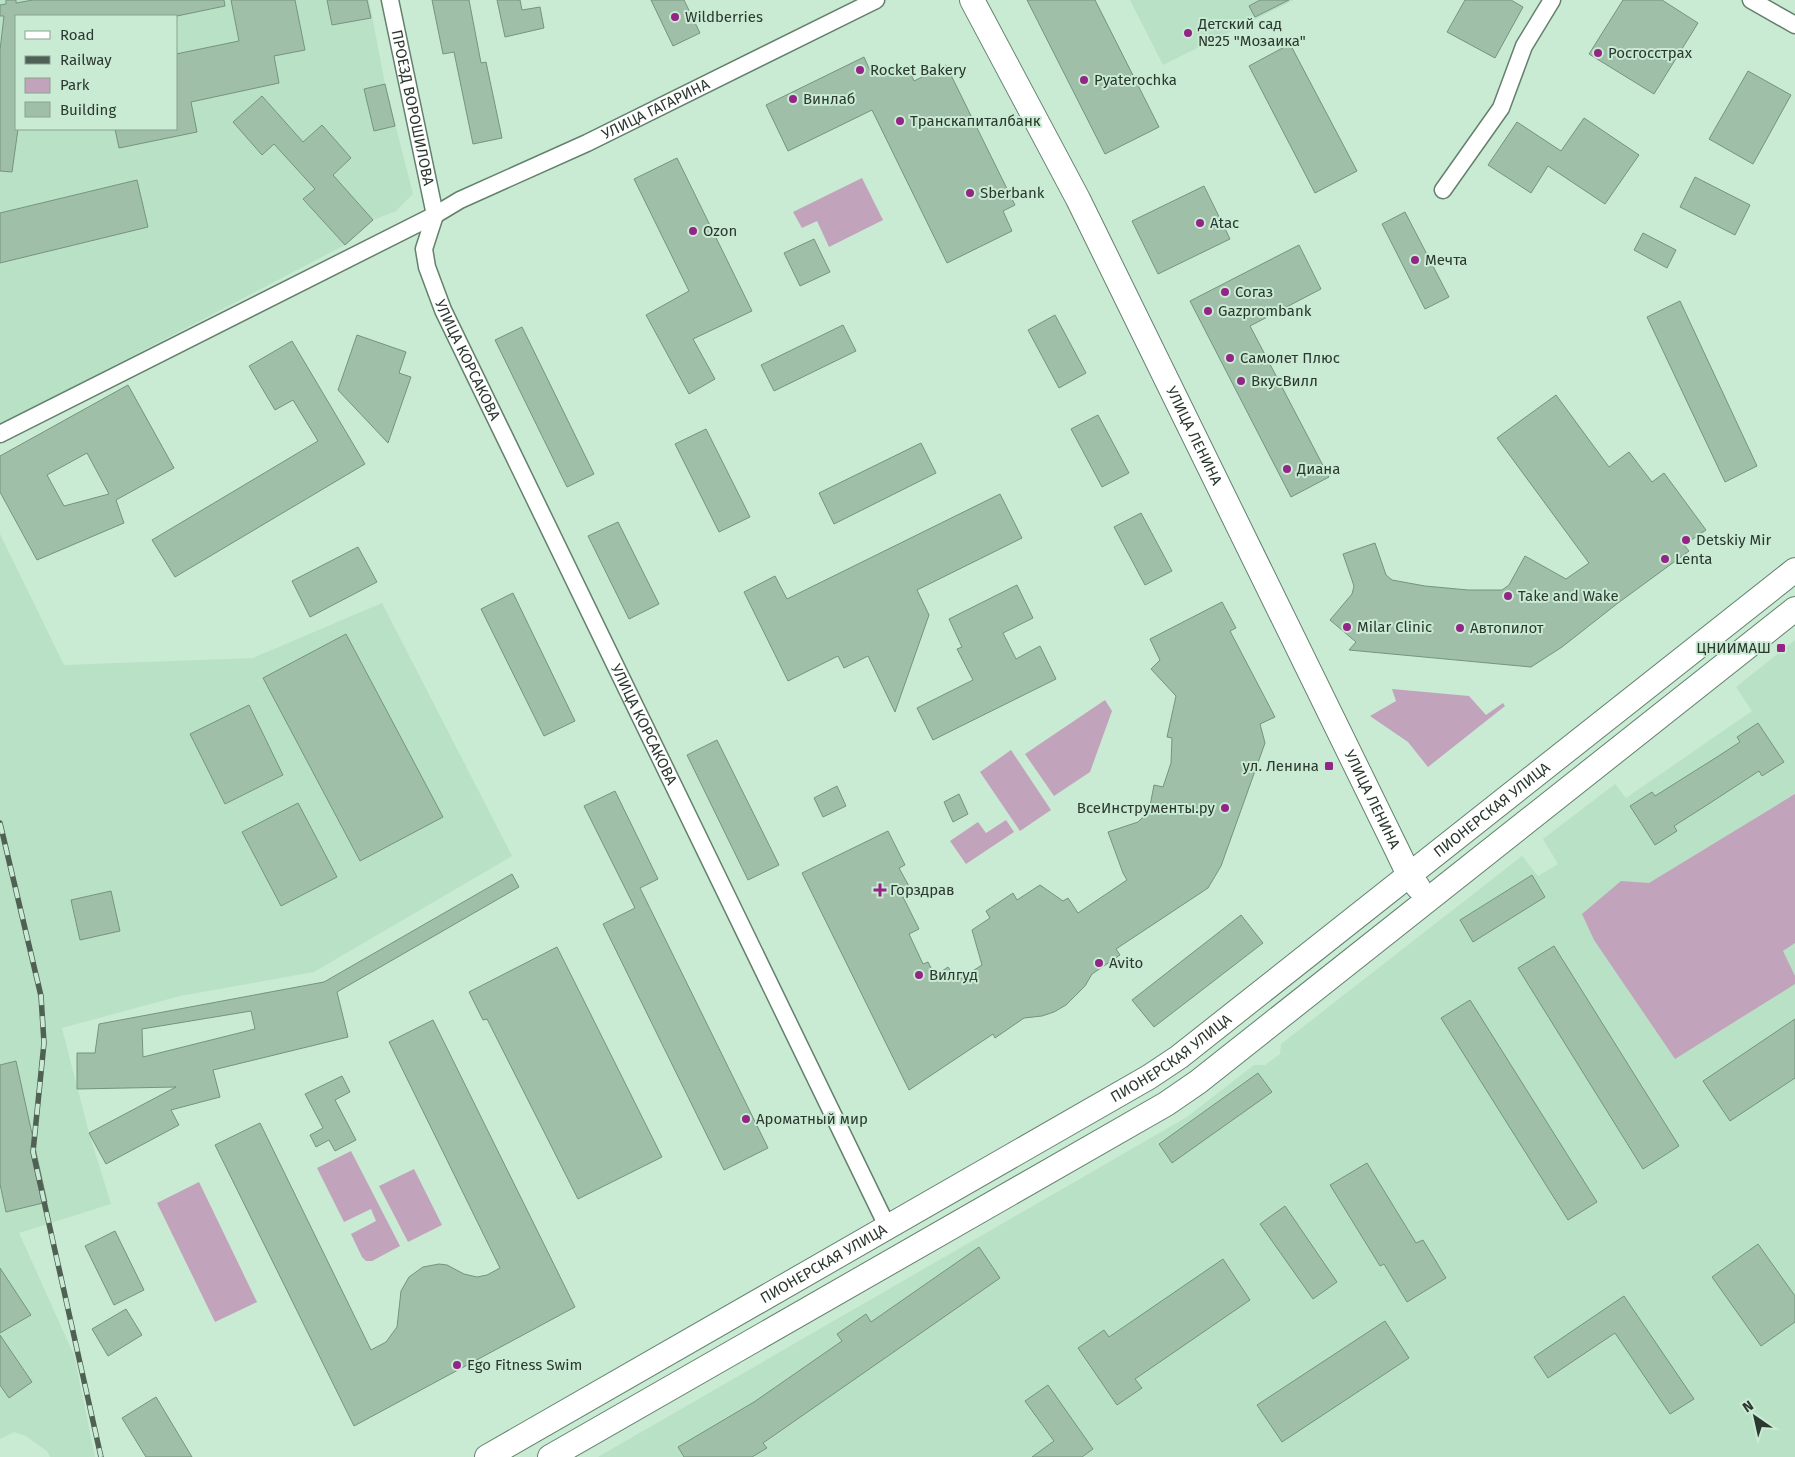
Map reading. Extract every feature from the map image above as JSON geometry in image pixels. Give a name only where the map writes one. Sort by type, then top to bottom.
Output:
[{"type":"main road","name":"УЛИЦА ЛЕНИНА","points":[[972,0],[1085,214],[1409,875],[1428,900]]},
{"type":"main road","name":"ПИОНЕРСКАЯ УЛИЦА","points":[[488,1457],[888,1228],[1164,1067],[1795,570]]},
{"type":"main road","name":"ПИОНЕРСКАЯ УЛИЦА","points":[[550,1457],[1166,1104],[1198,1082],[1795,609]]},
{"type":"street","name":"ПРОЕЗД ВОРОШИЛОВА","points":[[390,0],[435,215]]},
{"type":"street","name":"УЛИЦА ГАГАРИНА","points":[[0,434],[435,215],[460,200],[592,140],[876,0]]},
{"type":"street","points":[[1443,190],[1500,108],[1524,46],[1552,0]]},
{"type":"street","points":[[1751,0],[1795,25]]},
{"type":"street","name":"УЛИЦА КОРСАКОВА","points":[[435,215],[424,248],[427,267],[443,310],[888,1228]]},
{"type":"shaded area","points":[[0,0],[369,0],[385,84],[413,194],[396,211],[373,220],[345,245],[0,425]]},
{"type":"shaded area","name":"Детский сад №25 \"Мозаика\"","points":[[1130,0],[1294,0],[1163,65]]},
{"type":"shaded area","points":[[0,534],[64,665],[253,658],[382,603],[512,856],[314,972],[180,996],[62,1028],[89,1133],[111,1204],[19,1233],[74,1355],[95,1457],[50,1457],[47,1451],[26,1436],[14,1432],[0,1439]]},
{"type":"shaded area","points":[[1795,640],[1795,1457],[598,1457],[1187,1117],[1254,1065],[1265,1065],[1280,1054],[1281,1044],[1522,856],[1538,876],[1558,864],[1543,839],[1615,784],[1626,798],[1752,711],[1736,687]]},
{"type":"green space","points":[[862,178],[883,220],[829,247],[817,221],[802,228],[793,212]]},
{"type":"green space","points":[[1392,689],[1469,696],[1486,715],[1503,703],[1505,706],[1428,767],[1408,742],[1370,716],[1396,701]]},
{"type":"green space","points":[[1105,700],[1112,711],[1090,772],[1054,796],[1025,754]]},
{"type":"green space","points":[[1011,750],[1051,810],[1020,831],[980,772]]},
{"type":"green space","points":[[1795,794],[1795,943],[1783,951],[1795,976],[1795,984],[1675,1059],[1594,940],[1582,914],[1621,881],[1649,883]]},
{"type":"green space","points":[[1006,820],[1014,832],[966,864],[950,841],[978,822],[986,833]]},
{"type":"green space","points":[[351,1151],[400,1246],[372,1261],[366,1261],[362,1257],[351,1234],[376,1221],[371,1209],[344,1222],[317,1168]]},
{"type":"green space","points":[[414,1169],[442,1225],[408,1242],[379,1186]]},
{"type":"green space","points":[[199,1182],[257,1302],[215,1322],[157,1203]]},
{"type":"building","points":[[6,0],[16,0],[16,3],[33,0],[224,0],[225,6],[178,16],[15,15],[15,130],[18,130],[12,172],[0,171],[0,50],[4,16],[0,16],[0,5],[6,4]]},
{"type":"building","points":[[231,0],[295,0],[305,50],[274,56],[279,83],[191,102],[197,132],[119,148],[115,130],[178,130],[178,54],[239,41]]},
{"type":"building","points":[[327,0],[367,0],[371,18],[332,25]]},
{"type":"building","points":[[432,0],[469,0],[481,63],[486,62],[502,138],[473,144],[454,52],[443,54]]},
{"type":"building","points":[[497,0],[520,0],[522,10],[540,7],[544,28],[505,37]]},
{"type":"building","name":"Wildberries","points":[[651,0],[684,0],[700,33],[673,46]]},
{"type":"building","points":[[1027,0],[1095,0],[1159,127],[1105,154]]},
{"type":"building","points":[[1260,0],[1289,0],[1255,17],[1249,6]]},
{"type":"building","points":[[1465,0],[1511,0],[1523,7],[1495,58],[1447,32]]},
{"type":"building","points":[[1623,0],[1662,0],[1698,23],[1654,94],[1589,54]]},
{"type":"building","points":[[1290,44],[1357,171],[1315,193],[1249,66]]},
{"type":"building","points":[[864,57],[871,73],[909,70],[914,81],[946,65],[1015,205],[1003,211],[1012,231],[947,263],[872,110],[788,151],[766,105]]},
{"type":"building","points":[[1748,71],[1791,95],[1753,164],[1709,139]]},
{"type":"building","points":[[385,84],[395,126],[374,131],[364,89]]},
{"type":"building","points":[[262,96],[303,142],[322,125],[351,158],[333,175],[373,220],[345,245],[303,199],[315,189],[274,144],[262,155],[233,122]]},
{"type":"building","points":[[1584,118],[1639,155],[1605,204],[1548,166],[1531,193],[1488,165],[1517,122],[1561,151]]},
{"type":"building","points":[[677,158],[752,311],[693,339],[715,379],[689,394],[646,315],[689,291],[634,179]]},
{"type":"building","points":[[1695,177],[1750,205],[1735,235],[1680,207]]},
{"type":"building","points":[[137,180],[148,227],[0,263],[0,213]]},
{"type":"building","points":[[1204,186],[1230,239],[1158,274],[1132,221]]},
{"type":"building","name":"Мечта","points":[[1405,212],[1449,297],[1425,309],[1382,224]]},
{"type":"building","points":[[1643,233],[1676,250],[1667,268],[1634,250]]},
{"type":"building","points":[[814,239],[830,272],[800,286],[784,253]]},
{"type":"building","points":[[1299,245],[1321,289],[1250,326],[1329,477],[1291,497],[1190,301]]},
{"type":"building","points":[[1680,301],[1757,466],[1725,482],[1647,317]]},
{"type":"building","points":[[1055,315],[1086,373],[1059,388],[1028,330]]},
{"type":"building","points":[[843,325],[856,351],[774,391],[761,365]]},
{"type":"building","points":[[522,327],[594,474],[567,487],[495,340]]},
{"type":"building","points":[[357,335],[406,352],[399,373],[411,377],[388,443],[338,390]]},
{"type":"building","points":[[292,341],[365,464],[175,577],[152,540],[318,441],[293,400],[275,410],[249,366]]},
{"type":"building","points":[[128,385],[174,468],[116,500],[124,523],[37,560],[0,492],[0,456]],"holes":[[[87,453],[109,494],[64,506],[47,475]]]},
{"type":"building","points":[[1556,395],[1609,467],[1629,452],[1652,482],[1664,473],[1706,530],[1684,545],[1689,551],[1562,647],[1531,667],[1349,650],[1356,642],[1330,620],[1352,594],[1354,586],[1343,554],[1375,543],[1386,575],[1392,580],[1425,586],[1468,590],[1502,590],[1509,585],[1525,556],[1566,579],[1589,563],[1497,438]]},
{"type":"building","points":[[1098,415],[1129,473],[1102,487],[1071,429]]},
{"type":"building","points":[[706,429],[750,517],[719,532],[675,444]]},
{"type":"building","points":[[921,443],[936,473],[834,524],[819,493]]},
{"type":"building","points":[[1000,494],[1022,538],[917,590],[929,615],[895,712],[868,656],[844,668],[838,656],[788,681],[744,592],[775,576],[787,599]]},
{"type":"building","points":[[1141,513],[1172,571],[1145,585],[1114,527]]},
{"type":"building","points":[[618,522],[659,604],[629,619],[588,536]]},
{"type":"building","points":[[358,547],[377,582],[310,617],[292,581]]},
{"type":"building","points":[[1017,585],[1033,618],[1003,633],[1016,659],[1040,646],[1056,679],[933,740],[917,708],[973,680],[957,649],[962,647],[949,619]]},
{"type":"building","points":[[513,593],[575,721],[544,736],[481,609]]},
{"type":"building","points":[[1222,602],[1236,628],[1230,631],[1275,717],[1260,724],[1265,743],[1221,866],[1208,888],[1116,949],[1120,955],[1092,974],[1085,986],[1066,1005],[1042,1016],[1024,1018],[995,1038],[993,1034],[909,1090],[802,873],[888,831],[905,865],[899,868],[911,890],[902,895],[919,929],[909,934],[923,964],[928,962],[935,976],[948,967],[957,981],[982,965],[972,930],[990,918],[986,911],[1013,893],[1017,900],[1040,885],[1063,901],[1068,898],[1078,913],[1127,880],[1108,832],[1138,822],[1149,811],[1154,785],[1163,787],[1171,763],[1172,738],[1167,737],[1176,696],[1151,669],[1160,660],[1150,639]]},
{"type":"building","points":[[346,634],[443,817],[360,861],[263,678]]},
{"type":"building","points":[[249,705],[283,775],[225,804],[190,734]]},
{"type":"building","points":[[1758,723],[1784,762],[1762,776],[1759,771],[1674,826],[1677,831],[1655,845],[1630,806],[1652,792],[1655,796],[1717,757],[1740,742],[1737,737]]},
{"type":"building","points":[[717,740],[779,865],[748,880],[687,755]]},
{"type":"building","points":[[837,786],[846,806],[823,817],[814,798]]},
{"type":"building","points":[[615,791],[658,879],[640,888],[768,1148],[724,1170],[603,924],[635,908],[584,806]]},
{"type":"building","points":[[959,794],[968,814],[953,822],[944,802]]},
{"type":"building","points":[[298,803],[337,877],[281,906],[242,832]]},
{"type":"building","points":[[512,874],[519,887],[337,992],[348,1037],[213,1070],[220,1097],[171,1110],[179,1125],[106,1164],[89,1133],[176,1087],[77,1089],[77,1053],[95,1053],[99,1024],[324,982]],"holes":[[[251,1011],[255,1029],[143,1057],[142,1029]]]},
{"type":"building","points":[[1532,875],[1545,897],[1473,942],[1460,920]]},
{"type":"building","points":[[111,891],[120,931],[80,940],[71,900]]},
{"type":"building","points":[[1241,915],[1263,943],[1154,1027],[1132,1000]]},
{"type":"building","points":[[1554,946],[1679,1146],[1643,1169],[1518,968]]},
{"type":"building","points":[[557,947],[662,1157],[578,1199],[487,1019],[483,1020],[469,992]]},
{"type":"building","points":[[1470,1000],[1597,1202],[1568,1220],[1441,1018]]},
{"type":"building","points":[[1795,1019],[1795,1078],[1730,1121],[1703,1081]]},
{"type":"building","points":[[433,1020],[575,1307],[354,1426],[215,1145],[260,1123],[371,1350],[386,1342],[397,1327],[401,1291],[409,1277],[423,1267],[439,1264],[447,1265],[464,1274],[477,1277],[487,1275],[500,1268],[389,1042]]},
{"type":"building","points":[[16,1061],[47,1202],[6,1212],[0,1184],[0,1065]]},
{"type":"building","points":[[1258,1073],[1272,1092],[1172,1163],[1159,1144]]},
{"type":"building","points":[[342,1076],[350,1092],[335,1100],[356,1140],[335,1151],[329,1140],[316,1147],[310,1135],[323,1128],[305,1094]]},
{"type":"building","points":[[1367,1163],[1416,1243],[1423,1240],[1446,1278],[1407,1302],[1384,1264],[1380,1266],[1330,1185]]},
{"type":"building","points":[[1285,1206],[1337,1282],[1313,1299],[1260,1224]]},
{"type":"building","points":[[115,1231],[144,1290],[114,1305],[85,1246]]},
{"type":"building","points":[[1758,1244],[1795,1296],[1795,1322],[1761,1346],[1712,1277]]},
{"type":"building","points":[[979,1247],[1000,1278],[763,1443],[767,1448],[752,1457],[684,1457],[678,1447],[754,1402],[842,1341],[837,1334],[866,1314],[871,1322]]},
{"type":"building","points":[[1223,1259],[1250,1300],[1135,1379],[1142,1388],[1117,1405],[1078,1348],[1104,1330],[1109,1337]]},
{"type":"building","points":[[0,1268],[31,1315],[0,1333]]},
{"type":"building","points":[[1624,1296],[1694,1399],[1670,1414],[1615,1333],[1548,1378],[1534,1357]]},
{"type":"building","points":[[126,1309],[142,1335],[108,1356],[92,1329]]},
{"type":"building","points":[[1385,1321],[1409,1358],[1282,1442],[1257,1405]]},
{"type":"building","points":[[0,1335],[32,1382],[9,1398],[0,1385]]},
{"type":"building","points":[[1048,1385],[1093,1449],[1082,1457],[1032,1457],[1054,1441],[1025,1401]]},
{"type":"building","points":[[156,1397],[192,1457],[146,1457],[122,1418]]},
{"type":"railway","points":[[0,823],[41,996],[44,1043],[33,1152],[101,1457]]},
{"type":"place","name":"Wildberries","points":[[675,17]]},
{"type":"place","name":"Детский сад №25 \"Мозаика\"","points":[[1188,33]]},
{"type":"place","name":"Росгосстрах","points":[[1598,53]]},
{"type":"place","name":"Rocket Bakery","points":[[860,70]]},
{"type":"place","name":"Pyaterochka","points":[[1084,80]]},
{"type":"place","name":"Винлаб","points":[[793,99]]},
{"type":"place","name":"Транскапиталбанк","points":[[900,121]]},
{"type":"place","name":"Sberbank","points":[[970,193]]},
{"type":"place","name":"Atac","points":[[1200,223]]},
{"type":"place","name":"Ozon","points":[[693,231]]},
{"type":"place","name":"Мечта","points":[[1415,260]]},
{"type":"place","name":"Согаз","points":[[1225,292]]},
{"type":"place","name":"Gazprombank","points":[[1208,311]]},
{"type":"place","name":"Самолет Плюс","points":[[1230,358]]},
{"type":"place","name":"ВкусВилл","points":[[1241,381]]},
{"type":"place","name":"Диана","points":[[1287,469]]},
{"type":"place","name":"Detskiy Mir","points":[[1686,540]]},
{"type":"place","name":"Lenta","points":[[1665,559]]},
{"type":"place","name":"Take and Wake","points":[[1508,596]]},
{"type":"place","name":"Milar Clinic","points":[[1347,627]]},
{"type":"place","name":"Автопилот","points":[[1460,628]]},
{"type":"place","name":"ЦНИИМАШ","points":[[1781,648]]},
{"type":"place","name":"ул. Ленина","points":[[1329,766]]},
{"type":"place","name":"ВсеИнструменты.ру","points":[[1225,808]]},
{"type":"place","name":"Горздрав","points":[[880,890]]},
{"type":"place","name":"Avito","points":[[1099,963]]},
{"type":"place","name":"Вилгуд","points":[[919,975]]},
{"type":"place","name":"Ароматный мир","points":[[746,1119]]},
{"type":"place","name":"Ego Fitness Swim","points":[[457,1365]]}]
